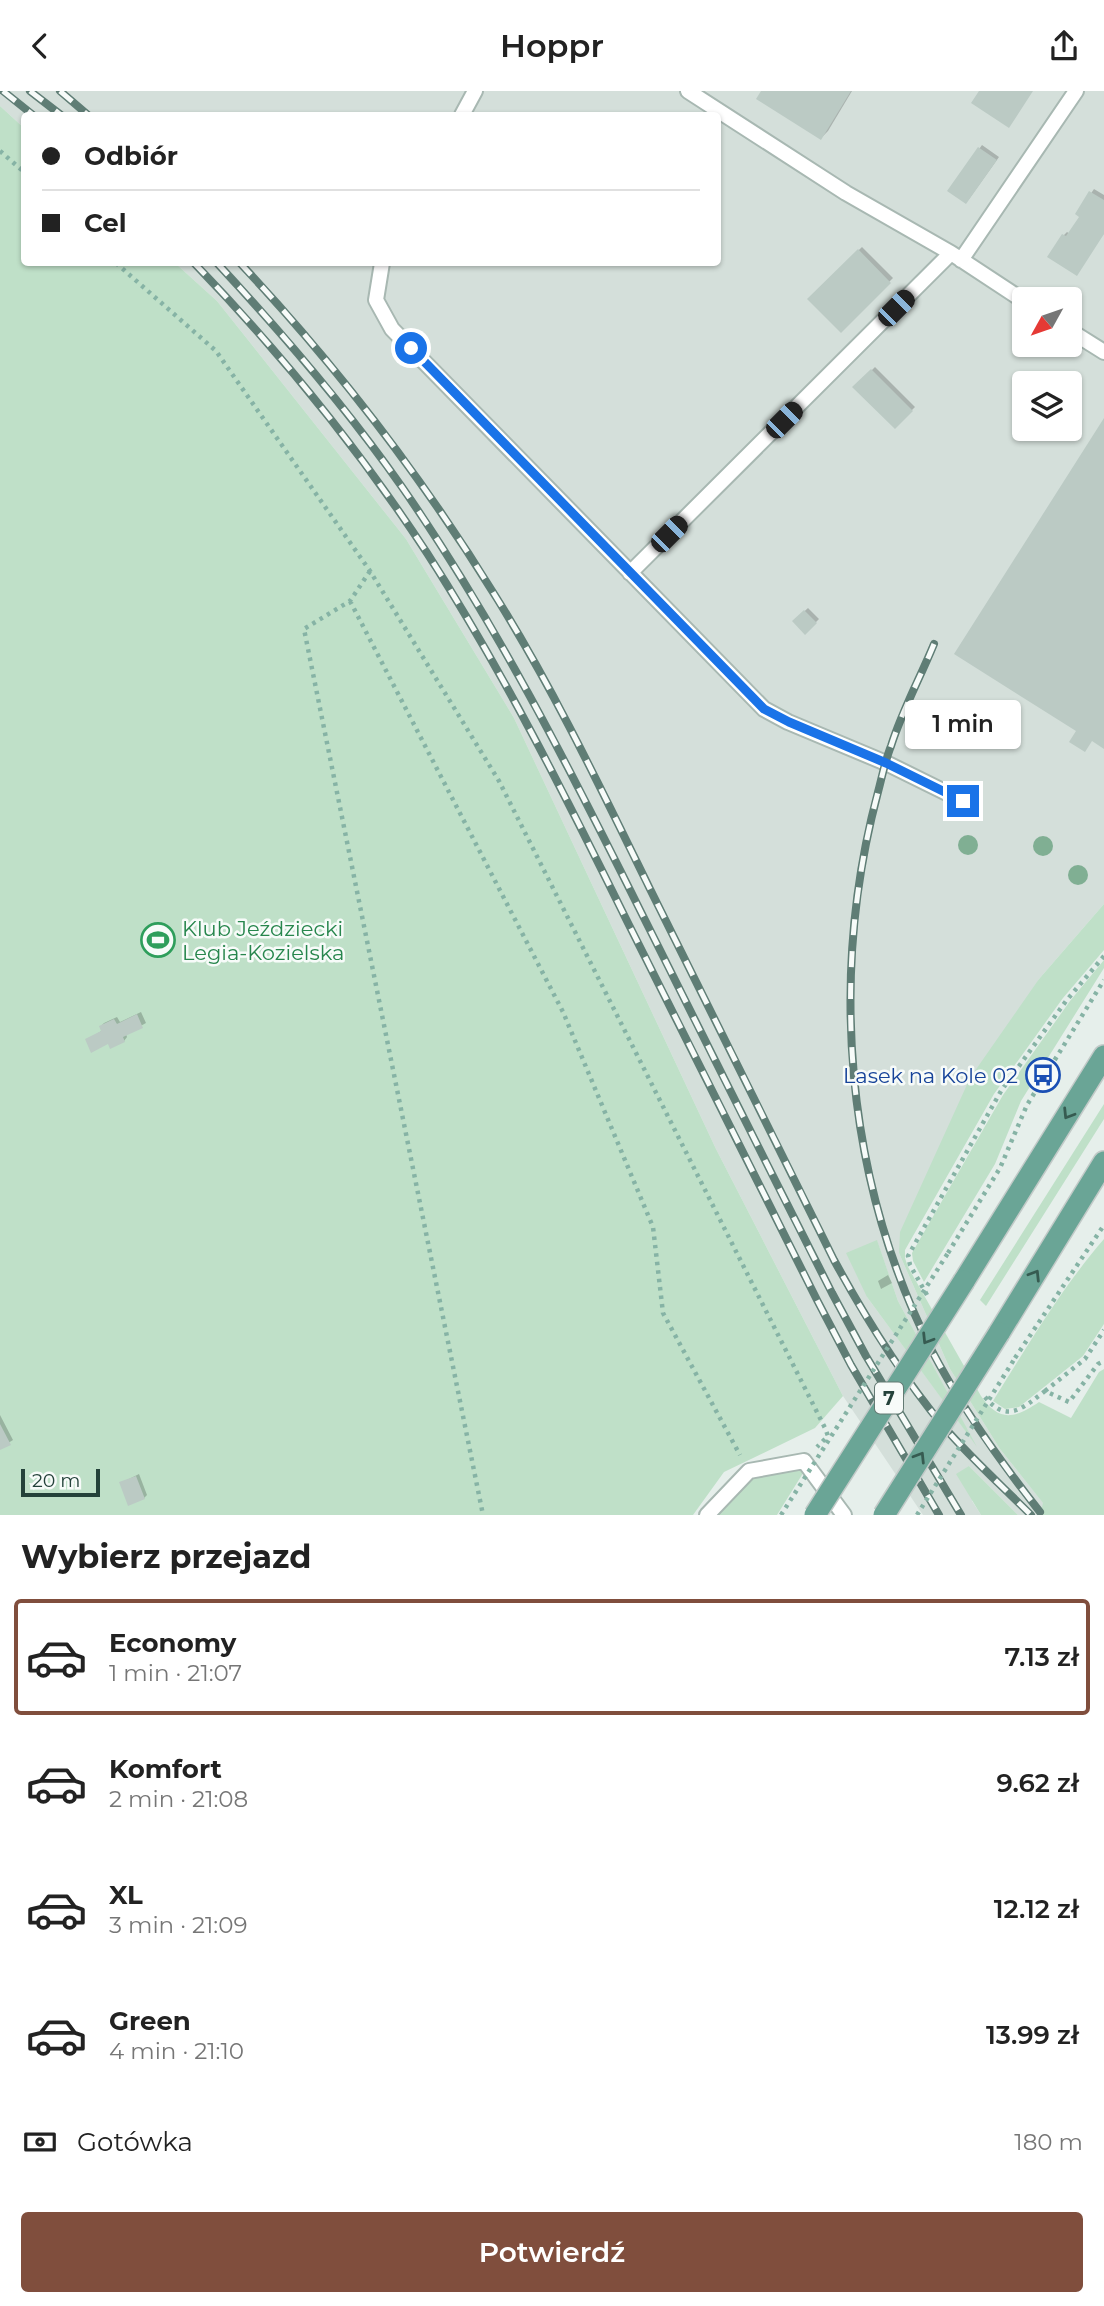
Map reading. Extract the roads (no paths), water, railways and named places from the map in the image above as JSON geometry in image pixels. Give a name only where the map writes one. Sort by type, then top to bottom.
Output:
[{"type":"main road","name":"7","points":[[815,1515],[1104,1056]]},
{"type":"main road","points":[[884,1515],[1104,1162]]},
{"type":"lane","points":[[464,112],[475,91]]},
{"type":"lane","points":[[688,91],[721,112]]},
{"type":"lane","points":[[630,573],[956,257],[1076,91]]},
{"type":"lane","points":[[721,112],[846,193],[1012,293]]},
{"type":"lane","points":[[382,266],[376,300],[392,329],[764,709],[886,763],[963,801]]},
{"type":"lane","points":[[1082,338],[1104,352]]},
{"type":"lane","points":[[707,1515],[749,1471],[804,1461],[844,1515]]},
{"type":"railway","points":[[3,91],[29,112]]},
{"type":"railway","points":[[30,91],[57,112]]},
{"type":"railway","points":[[60,91],[84,112]]},
{"type":"railway","points":[[197,266],[288,366],[374,476],[427,553],[482,643],[557,782],[851,1365],[939,1515]]},
{"type":"railway","points":[[220,266],[290,344],[359,428],[436,538],[500,642],[587,804],[832,1293],[866,1356],[961,1515]]},
{"type":"railway","points":[[243,266],[344,382],[408,465],[468,552],[538,668],[576,740],[834,1260],[859,1304],[899,1367],[944,1427],[1031,1515]]},
{"type":"railway","points":[[934,644],[900,720],[887,757],[863,862],[854,933],[851,1004],[854,1075],[864,1146],[880,1216],[902,1284],[931,1349],[955,1392],[1040,1512]]},
{"type":"place","name":"Klub Jeździecki Legia-Kozielska","points":[[158,940]]},
{"type":"place","name":"Lasek na Kole 02","points":[[1043,1075]]}]
